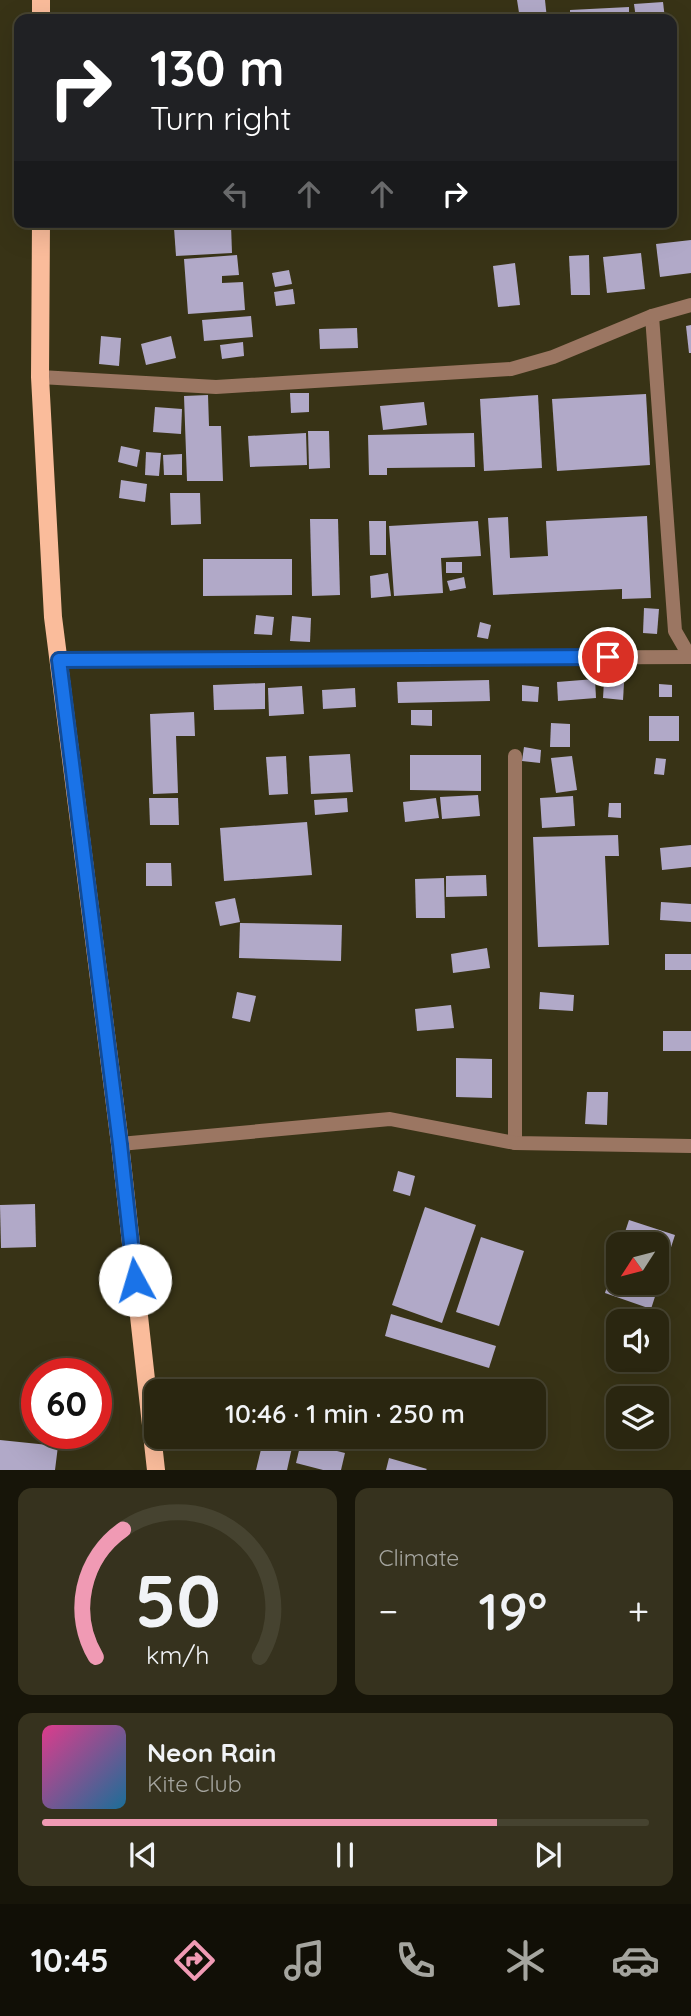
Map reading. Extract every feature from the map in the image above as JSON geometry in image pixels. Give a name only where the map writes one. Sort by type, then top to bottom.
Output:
[{"type":"main road","points":[[41,228],[40,377],[53,617],[120,1144],[156,1470]]},
{"type":"street","points":[[40,377],[216,387],[511,369],[553,357],[652,316],[691,305]]},
{"type":"street","points":[[652,316],[675,631],[691,657]]},
{"type":"street","points":[[59,660],[691,657]]},
{"type":"street","points":[[515,756],[515,1143]]},
{"type":"street","points":[[120,1144],[390,1119],[515,1143],[691,1146]]},
{"type":"building","points":[[517,0],[545,0],[546,14],[519,14]]},
{"type":"building","points":[[663,2],[664,14],[635,14],[634,4]]},
{"type":"building","points":[[629,7],[629,14],[570,14],[570,10]]},
{"type":"building","points":[[174,228],[231,228],[232,253],[176,256]]},
{"type":"building","points":[[691,240],[691,273],[660,277],[656,244]]},
{"type":"building","points":[[641,253],[645,289],[607,293],[603,257]]},
{"type":"building","points":[[237,255],[239,275],[222,276],[222,283],[243,282],[245,310],[188,314],[184,259]]},
{"type":"building","points":[[589,255],[590,295],[571,295],[569,256]]},
{"type":"building","points":[[515,263],[520,305],[498,307],[493,266]]},
{"type":"building","points":[[289,270],[292,284],[275,287],[272,273]]},
{"type":"building","points":[[293,289],[295,304],[276,306],[274,292]]},
{"type":"building","points":[[251,316],[253,337],[204,341],[202,320]]},
{"type":"building","points":[[691,325],[691,353],[689,353],[686,326]]},
{"type":"building","points":[[357,328],[358,348],[320,349],[319,329]]},
{"type":"building","points":[[101,336],[121,338],[119,366],[99,364]]},
{"type":"building","points":[[171,336],[176,358],[146,365],[141,344]]},
{"type":"building","points":[[243,342],[244,356],[222,359],[220,345]]},
{"type":"building","points":[[290,393],[309,393],[309,412],[291,413]]},
{"type":"building","points":[[646,394],[650,465],[557,471],[552,399]]},
{"type":"building","points":[[208,395],[209,426],[221,426],[223,481],[187,481],[184,396]]},
{"type":"building","points":[[538,395],[542,468],[484,471],[480,399]]},
{"type":"building","points":[[424,402],[427,425],[383,430],[380,406]]},
{"type":"building","points":[[155,407],[182,409],[181,434],[153,432]]},
{"type":"building","points":[[308,431],[329,431],[330,468],[309,469]]},
{"type":"building","points":[[306,433],[307,465],[250,467],[248,436]]},
{"type":"building","points":[[474,433],[475,467],[387,468],[387,475],[369,475],[368,435]]},
{"type":"building","points":[[121,446],[140,450],[137,467],[118,462]]},
{"type":"building","points":[[146,452],[161,453],[159,476],[145,475]]},
{"type":"building","points":[[182,454],[182,475],[164,475],[163,455]]},
{"type":"building","points":[[121,480],[147,484],[145,502],[119,498]]},
{"type":"building","points":[[170,493],[200,493],[201,524],[171,525]]},
{"type":"building","points":[[647,516],[651,598],[622,599],[622,589],[493,595],[488,518],[508,517],[510,558],[548,556],[546,521]]},
{"type":"building","points":[[310,519],[338,519],[340,595],[312,596]]},
{"type":"building","points":[[369,521],[386,521],[386,555],[370,555]]},
{"type":"building","points":[[478,521],[481,556],[441,558],[443,593],[394,596],[389,526]]},
{"type":"building","points":[[203,559],[292,559],[292,595],[203,596]]},
{"type":"building","points":[[446,562],[462,562],[462,573],[446,573]]},
{"type":"building","points":[[388,573],[391,596],[371,598],[370,576]]},
{"type":"building","points":[[464,577],[466,588],[450,591],[447,581]]},
{"type":"building","points":[[644,608],[659,609],[657,634],[643,633]]},
{"type":"building","points":[[256,615],[274,617],[272,635],[254,634]]},
{"type":"building","points":[[292,616],[311,618],[310,642],[290,641]]},
{"type":"building","points":[[480,622],[491,625],[488,639],[477,637]]},
{"type":"building","points":[[595,679],[596,698],[558,701],[557,682]]},
{"type":"building","points":[[489,680],[490,701],[398,703],[397,682]]},
{"type":"building","points":[[604,681],[624,683],[623,700],[603,698]]},
{"type":"building","points":[[265,683],[265,709],[214,710],[213,685]]},
{"type":"building","points":[[659,684],[672,685],[672,697],[659,697]]},
{"type":"building","points":[[522,685],[539,687],[538,702],[522,701]]},
{"type":"building","points":[[302,686],[304,714],[269,716],[268,688]]},
{"type":"building","points":[[355,688],[356,707],[323,709],[322,690]]},
{"type":"building","points":[[411,710],[432,710],[432,726],[411,725]]},
{"type":"building","points":[[194,712],[195,736],[176,736],[178,793],[153,794],[150,714]]},
{"type":"building","points":[[649,716],[679,716],[679,741],[649,741]]},
{"type":"building","points":[[551,723],[570,724],[570,747],[550,747]]},
{"type":"building","points":[[524,747],[541,750],[540,763],[522,761]]},
{"type":"building","points":[[350,754],[353,792],[311,794],[309,756]]},
{"type":"building","points":[[410,755],[481,755],[481,791],[410,790]]},
{"type":"building","points":[[286,756],[288,794],[269,795],[266,757]]},
{"type":"building","points":[[572,756],[577,790],[556,793],[551,758]]},
{"type":"building","points":[[656,758],[666,759],[664,775],[654,774]]},
{"type":"building","points":[[478,795],[480,816],[442,819],[440,797]]},
{"type":"building","points":[[573,796],[575,826],[542,828],[540,798]]},
{"type":"building","points":[[149,798],[178,798],[179,825],[150,825]]},
{"type":"building","points":[[347,798],[348,812],[315,815],[314,800]]},
{"type":"building","points":[[436,798],[439,818],[405,822],[403,802]]},
{"type":"building","points":[[609,803],[621,803],[621,818],[608,817]]},
{"type":"building","points":[[307,822],[312,875],[224,881],[220,828]]},
{"type":"building","points":[[618,835],[619,856],[605,856],[609,945],[538,947],[533,837]]},
{"type":"building","points":[[691,845],[691,867],[662,870],[660,848]]},
{"type":"building","points":[[146,863],[171,863],[172,886],[146,886]]},
{"type":"building","points":[[486,875],[487,896],[446,897],[446,876]]},
{"type":"building","points":[[444,878],[445,918],[416,918],[415,879]]},
{"type":"building","points":[[235,898],[240,922],[220,926],[215,902]]},
{"type":"building","points":[[661,902],[691,904],[691,922],[660,920]]},
{"type":"building","points":[[240,923],[342,925],[341,961],[239,958]]},
{"type":"building","points":[[487,948],[490,968],[453,973],[451,954]]},
{"type":"building","points":[[665,954],[691,954],[691,970],[665,970]]},
{"type":"building","points":[[237,992],[256,996],[250,1022],[232,1018]]},
{"type":"building","points":[[540,992],[574,995],[573,1011],[539,1009]]},
{"type":"building","points":[[451,1005],[454,1028],[417,1031],[415,1009]]},
{"type":"building","points":[[663,1031],[691,1031],[691,1051],[663,1051]]},
{"type":"building","points":[[456,1058],[492,1059],[492,1098],[456,1097]]},
{"type":"building","points":[[587,1092],[608,1092],[607,1125],[585,1124]]},
{"type":"building","points":[[398,1171],[415,1176],[410,1196],[393,1191]]},
{"type":"building","points":[[35,1204],[36,1247],[1,1248],[0,1205]]},
{"type":"building","points":[[425,1207],[476,1225],[442,1323],[392,1305]]},
{"type":"building","points":[[629,1220],[666,1232],[625,1232]]},
{"type":"building","points":[[669,1233],[675,1235],[669,1254]]},
{"type":"building","points":[[481,1237],[524,1251],[499,1326],[456,1312]]},
{"type":"building","points":[[611,1295],[656,1295],[651,1309]]},
{"type":"building","points":[[391,1314],[496,1346],[489,1368],[385,1336]]},
{"type":"building","points":[[0,1440],[21,1442],[21,1449],[58,1449],[55,1470],[0,1470]]},
{"type":"building","points":[[261,1449],[292,1449],[287,1470],[256,1470]]},
{"type":"building","points":[[299,1449],[329,1449],[345,1453],[341,1470],[323,1470],[296,1463]]},
{"type":"building","points":[[389,1458],[427,1469],[386,1470]]},
{"type":"route","points":[[135,1280],[59,660],[608,657]]}]
